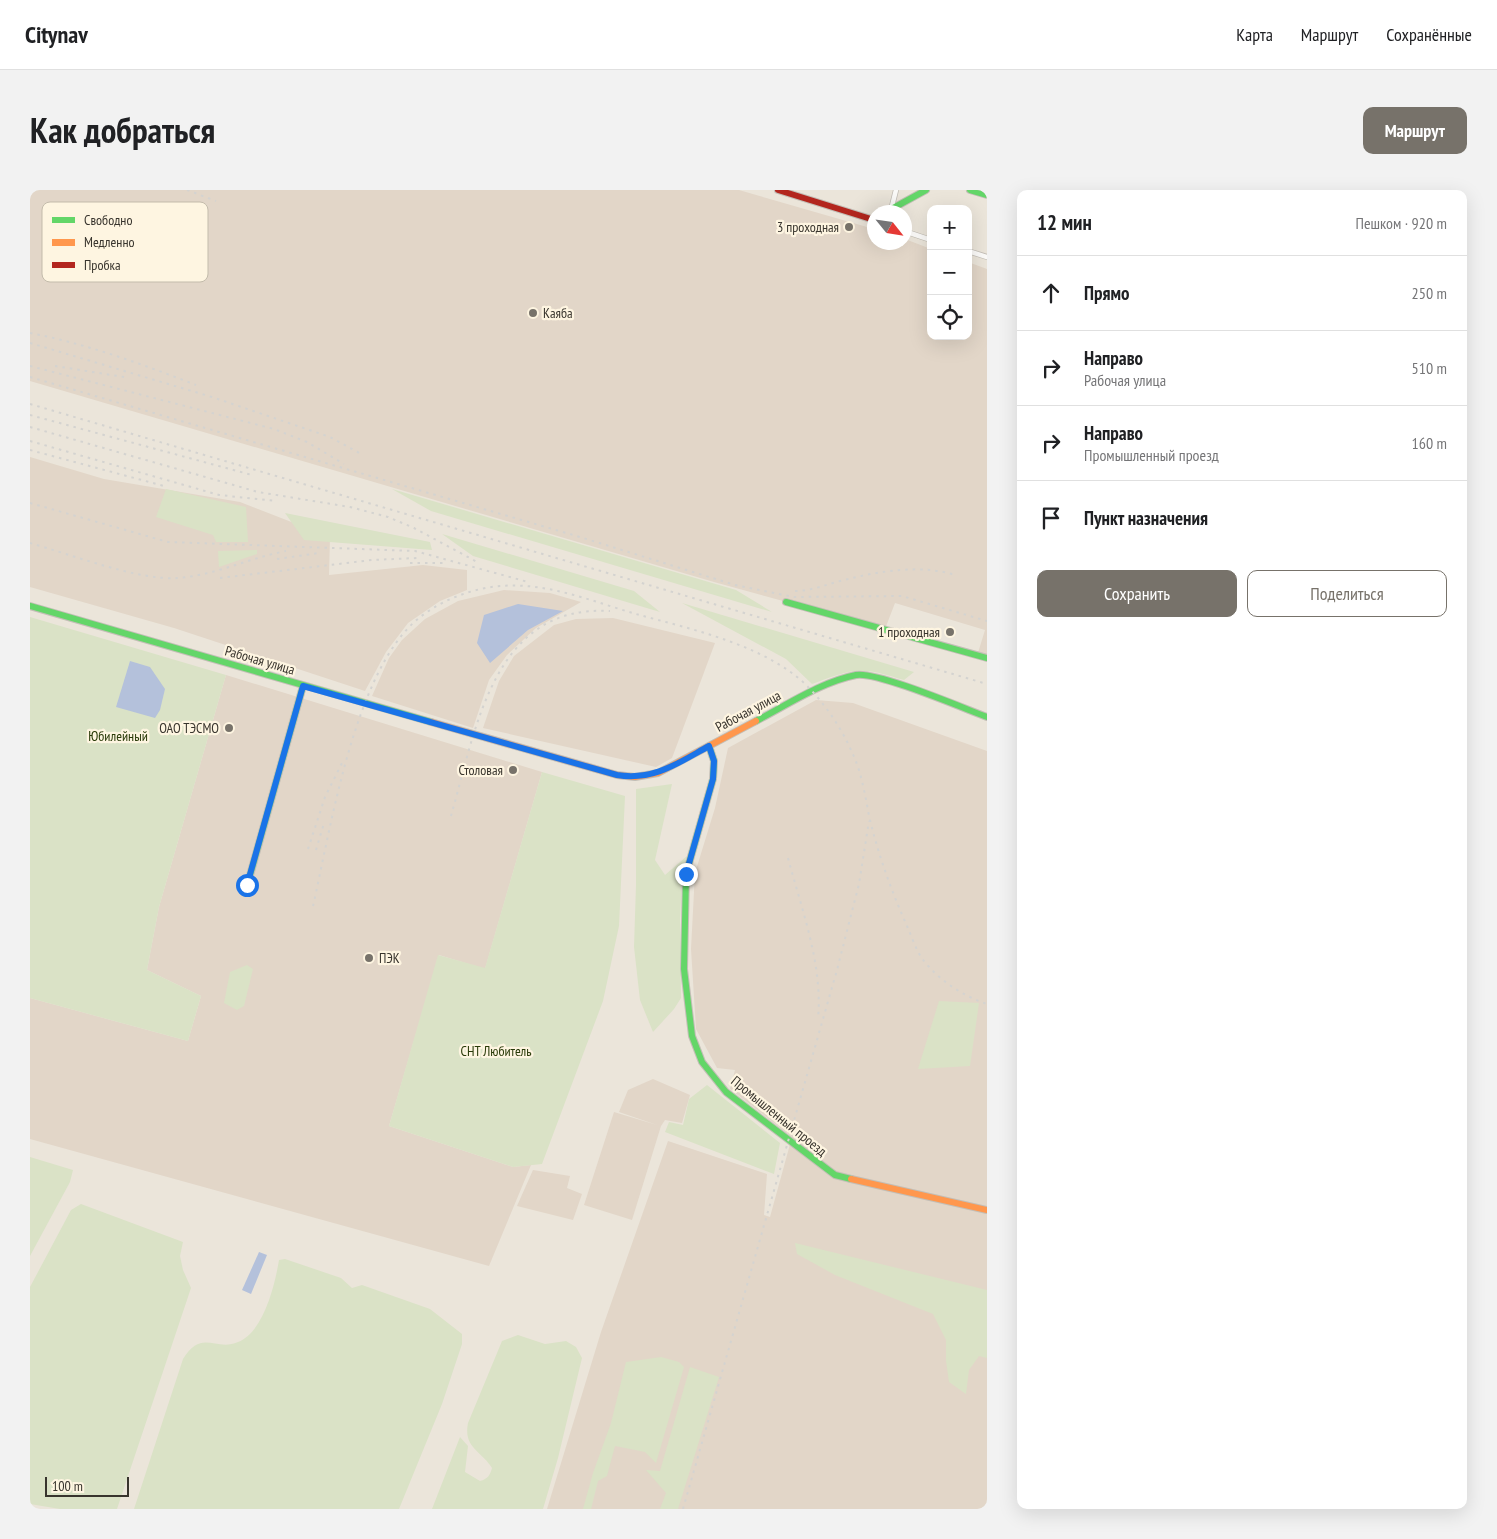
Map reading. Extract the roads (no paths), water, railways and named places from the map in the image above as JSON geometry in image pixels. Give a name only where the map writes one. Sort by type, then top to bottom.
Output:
[{"type":"street","points":[[778,190],[867,217]]},
{"type":"street","points":[[890,205],[896,190]]},
{"type":"street","points":[[899,205],[926,190]]},
{"type":"street","points":[[970,190],[987,195]]},
{"type":"street","points":[[912,234],[927,239]]},
{"type":"street","points":[[972,252],[987,257]]},
{"type":"street","points":[[786,602],[987,658]]},
{"type":"street","name":"Рабочая улица","points":[[30,606],[303,686],[617,775],[635,778],[658,773],[813,692],[857,675],[867,675],[886,680],[987,717]]},
{"type":"street","points":[[245,893],[303,686]]},
{"type":"street","name":"Промышленный проезд","points":[[709,746],[714,761],[713,779],[686,874],[684,969],[687,1007],[692,1036],[702,1062],[735,1101],[835,1175],[987,1210]]},
{"type":"water","points":[[518,604],[563,611],[528,630],[490,663],[477,643],[484,615]]},
{"type":"water","points":[[130,661],[150,667],[165,689],[160,710],[155,718],[116,707]]},
{"type":"water","points":[[259,1252],[267,1255],[251,1294],[242,1290]]},
{"type":"railway","points":[[187,190],[216,201]]},
{"type":"railway","points":[[30,333],[114,355],[196,385]]},
{"type":"railway","points":[[30,343],[212,397],[330,437],[363,455]]},
{"type":"railway","points":[[30,366],[274,429],[307,442],[344,464]]},
{"type":"railway","points":[[55,366],[124,377]]},
{"type":"railway","points":[[30,377],[580,537],[735,585],[794,597],[902,596],[987,621]]},
{"type":"railway","points":[[30,404],[987,684]]},
{"type":"railway","points":[[30,415],[252,475]]},
{"type":"railway","points":[[30,427],[258,492],[350,507],[388,517],[414,528],[479,563]]},
{"type":"railway","points":[[30,441],[219,495],[277,501]]},
{"type":"railway","points":[[30,450],[164,486]]},
{"type":"railway","points":[[30,503],[168,542],[415,551],[528,582]]},
{"type":"railway","points":[[30,543],[104,566],[162,578],[178,578],[206,573],[286,551]]},
{"type":"railway","points":[[277,559],[319,553]]},
{"type":"railway","points":[[220,578],[372,560],[417,558]]},
{"type":"railway","points":[[410,563],[445,563]]},
{"type":"railway","points":[[795,591],[813,589],[844,580],[900,570],[928,570],[955,575]]},
{"type":"railway","points":[[313,906],[338,794],[362,711],[378,673],[397,642],[419,618],[447,600],[490,587],[536,587],[570,594],[730,642],[754,651],[795,675],[826,708],[839,727],[854,757],[881,858],[919,953],[930,968],[945,981],[969,997],[987,1004]]},
{"type":"railway","points":[[451,816],[481,711],[496,678],[515,650],[539,628],[571,614],[610,611]]},
{"type":"railway","points":[[308,849],[325,797],[342,763]]},
{"type":"railway","points":[[683,1509],[837,970],[859,884],[869,821]]},
{"type":"railway","points":[[316,850],[324,823]]},
{"type":"railway","points":[[788,858],[814,958],[819,999],[818,1019]]},
{"type":"place","name":"3 проходная","points":[[849,227]]},
{"type":"place","name":"Каяба","points":[[533,313]]},
{"type":"place","name":"1 проходная","points":[[950,632]]},
{"type":"place","name":"ОАО ТЭСМО","points":[[229,728]]},
{"type":"place","name":"Столовая","points":[[513,770]]},
{"type":"place","name":"ПЭК","points":[[369,958]]},
{"type":"park label","name":"Юбилейный","points":[[118,736]]},
{"type":"park label","name":"СНТ Любитель","points":[[496,1051]]}]
